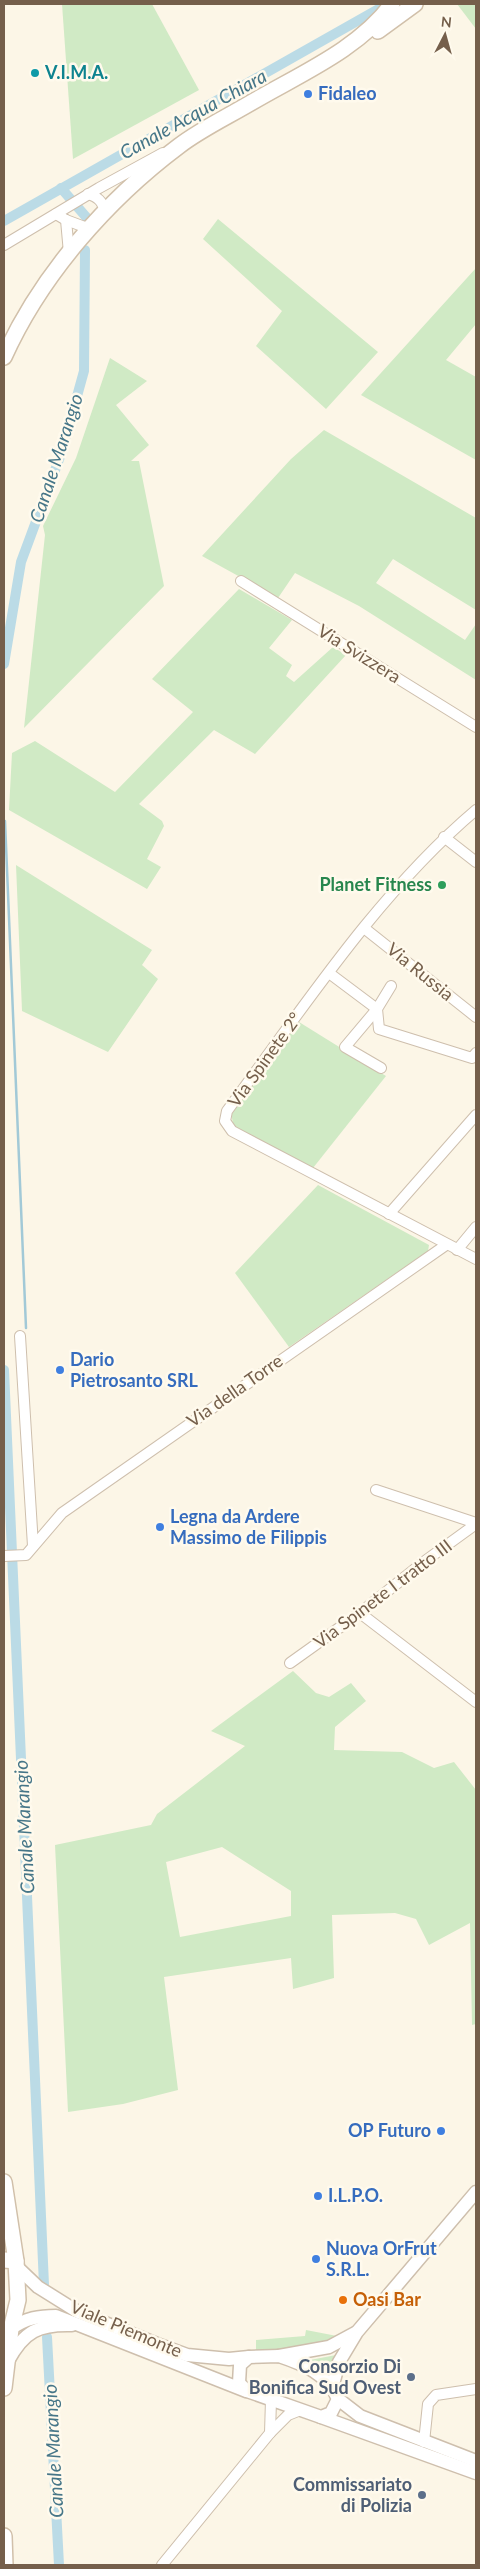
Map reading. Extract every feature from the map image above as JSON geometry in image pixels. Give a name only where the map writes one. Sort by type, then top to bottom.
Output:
[{"type":"main road","points":[[348,46],[380,20],[392,4]]},
{"type":"main road","points":[[4,357],[14,334],[69,253],[105,211],[179,145],[348,46],[379,30],[415,4]]},
{"type":"main road","points":[[4,2184],[18,2300],[8,2330],[8,2361],[4,2388]]},
{"type":"main road","points":[[4,2536],[5,2565]]},
{"type":"street","points":[[4,245],[147,160],[179,145]]},
{"type":"street","points":[[88,194],[97,197],[103,203],[105,211]]},
{"type":"street","points":[[56,214],[85,235]]},
{"type":"street","points":[[66,220],[69,253]]},
{"type":"street","name":"Via Svizzera","points":[[241,581],[476,727]]},
{"type":"street","name":"Via Spinete 2°","points":[[446,1245],[232,1131],[225,1121],[227,1110],[364,928],[444,837],[476,810]]},
{"type":"street","points":[[444,837],[476,862]]},
{"type":"street","name":"Via Russia","points":[[364,928],[476,1017]]},
{"type":"street","points":[[329,973],[378,1009]]},
{"type":"street","points":[[381,1068],[345,1047],[378,1009],[391,986]]},
{"type":"street","points":[[378,1009],[379,1029],[472,1058],[476,1053]]},
{"type":"street","points":[[389,1214],[476,1115]]},
{"type":"street","points":[[457,1250],[476,1227]]},
{"type":"street","points":[[446,1245],[476,1260]]},
{"type":"street","name":"Via della Torre","points":[[4,1556],[26,1555],[62,1513],[446,1245]]},
{"type":"street","points":[[20,1336],[33,1546]]},
{"type":"street","points":[[376,1490],[476,1524]]},
{"type":"street","name":"Via Spinete I tratto III","points":[[290,1663],[360,1613],[426,1560],[476,1524]]},
{"type":"street","points":[[360,1613],[476,1702]]},
{"type":"street","points":[[321,2417],[331,2413],[339,2362],[357,2332],[476,2192]]},
{"type":"street","name":"Viale Piemonte","points":[[12,2262],[38,2287],[78,2312],[187,2355],[229,2359],[279,2356],[317,2371],[335,2394],[360,2416],[476,2461]]},
{"type":"street","name":"Viale Piemonte","points":[[8,2330],[19,2323],[40,2316],[56,2316],[298,2411],[321,2417],[476,2473]]},
{"type":"street","points":[[8,2361],[15,2347],[29,2333],[38,2328],[51,2325],[80,2325]]},
{"type":"street","points":[[279,2356],[330,2347],[357,2332]]},
{"type":"street","points":[[247,2391],[239,2383],[238,2375],[240,2366],[249,2357]]},
{"type":"street","points":[[424,2442],[428,2404],[436,2395],[476,2389]]},
{"type":"street","points":[[270,2400],[270,2433]]},
{"type":"street","points":[[162,2565],[270,2433],[288,2415],[298,2411]]},
{"type":"green space","points":[[62,4],[152,4],[199,90],[73,159]]},
{"type":"green space","points":[[457,4],[476,4],[476,29]]},
{"type":"green space","points":[[218,219],[378,352],[326,409],[256,346],[282,311],[203,239]]},
{"type":"green space","points":[[476,268],[476,324],[446,360],[476,377],[476,460],[361,395]]},
{"type":"green space","points":[[110,358],[147,381],[116,405],[149,445],[131,461],[139,461],[164,586],[24,728],[45,535],[43,526],[76,458]]},
{"type":"green space","points":[[324,430],[476,518],[476,610],[393,559],[376,583],[465,640],[476,624],[476,680],[359,606],[295,573],[278,598],[202,556],[291,459]]},
{"type":"green space","points":[[239,589],[292,620],[269,648],[292,665],[286,676],[294,682],[333,647],[346,655],[255,754],[214,730],[139,804],[162,821],[164,826],[147,859],[161,867],[147,889],[9,810],[12,753],[35,741],[115,792],[193,712],[152,679]]},
{"type":"green space","points":[[16,865],[152,950],[142,965],[158,979],[108,1052],[22,1011]]},
{"type":"green space","points":[[299,1022],[386,1076],[313,1168],[234,1128],[231,1113]]},
{"type":"green space","points":[[318,1185],[429,1245],[428,1251],[289,1347],[235,1273]]},
{"type":"green space","points":[[293,1671],[316,1693],[329,1697],[351,1683],[366,1701],[335,1727],[334,1750],[402,1752],[434,1768],[454,1762],[476,1790],[476,2024],[472,2025],[470,1923],[429,1945],[416,1919],[395,1913],[332,1915],[334,1978],[293,1989],[291,1958],[164,1977],[178,2090],[123,2104],[68,2112],[55,1845],[151,1825],[157,1814],[245,1746],[211,1731]],"holes":[[[222,1847],[291,1891],[291,1916],[180,1937],[166,1862]]]},
{"type":"green space","points":[[306,2330],[337,2336],[321,2345],[256,2351],[256,2340],[305,2336]]},
{"type":"green space","points":[[336,2355],[329,2374],[309,2363],[310,2360]]},
{"type":"waterway","name":"Canale Acqua Chiara","points":[[4,221],[382,7]]},
{"type":"waterway","name":"Canale Marangio","points":[[61,188],[87,218]]},
{"type":"waterway","name":"Canale Marangio","points":[[4,664],[21,562],[61,454],[84,371],[85,250]]},
{"type":"waterway","points":[[5,821],[26,1328]]},
{"type":"waterway","name":"Canale Marangio","points":[[4,1370],[44,2285]]},
{"type":"waterway","name":"Canale Marangio","points":[[47,2337],[59,2565]]},
{"type":"place","name":"V.I.M.A.","points":[[35,73]]},
{"type":"place","name":"Fidaleo","points":[[308,94]]},
{"type":"place","name":"Planet Fitness","points":[[442,885]]},
{"type":"place","name":"Dario Pietrosanto SRL","points":[[60,1370]]},
{"type":"place","name":"Legna da Ardere Massimo de Filippis","points":[[160,1527]]},
{"type":"place","name":"OP Futuro","points":[[441,2131]]},
{"type":"place","name":"I.L.P.O.","points":[[318,2196]]},
{"type":"place","name":"Nuova OrFrut S.R.L.","points":[[316,2259]]},
{"type":"place","name":"Oasi Bar","points":[[343,2300]]},
{"type":"place","name":"Consorzio Di Bonifica Sud Ovest","points":[[411,2377]]},
{"type":"place","name":"Commissariato di Polizia","points":[[422,2495]]}]
